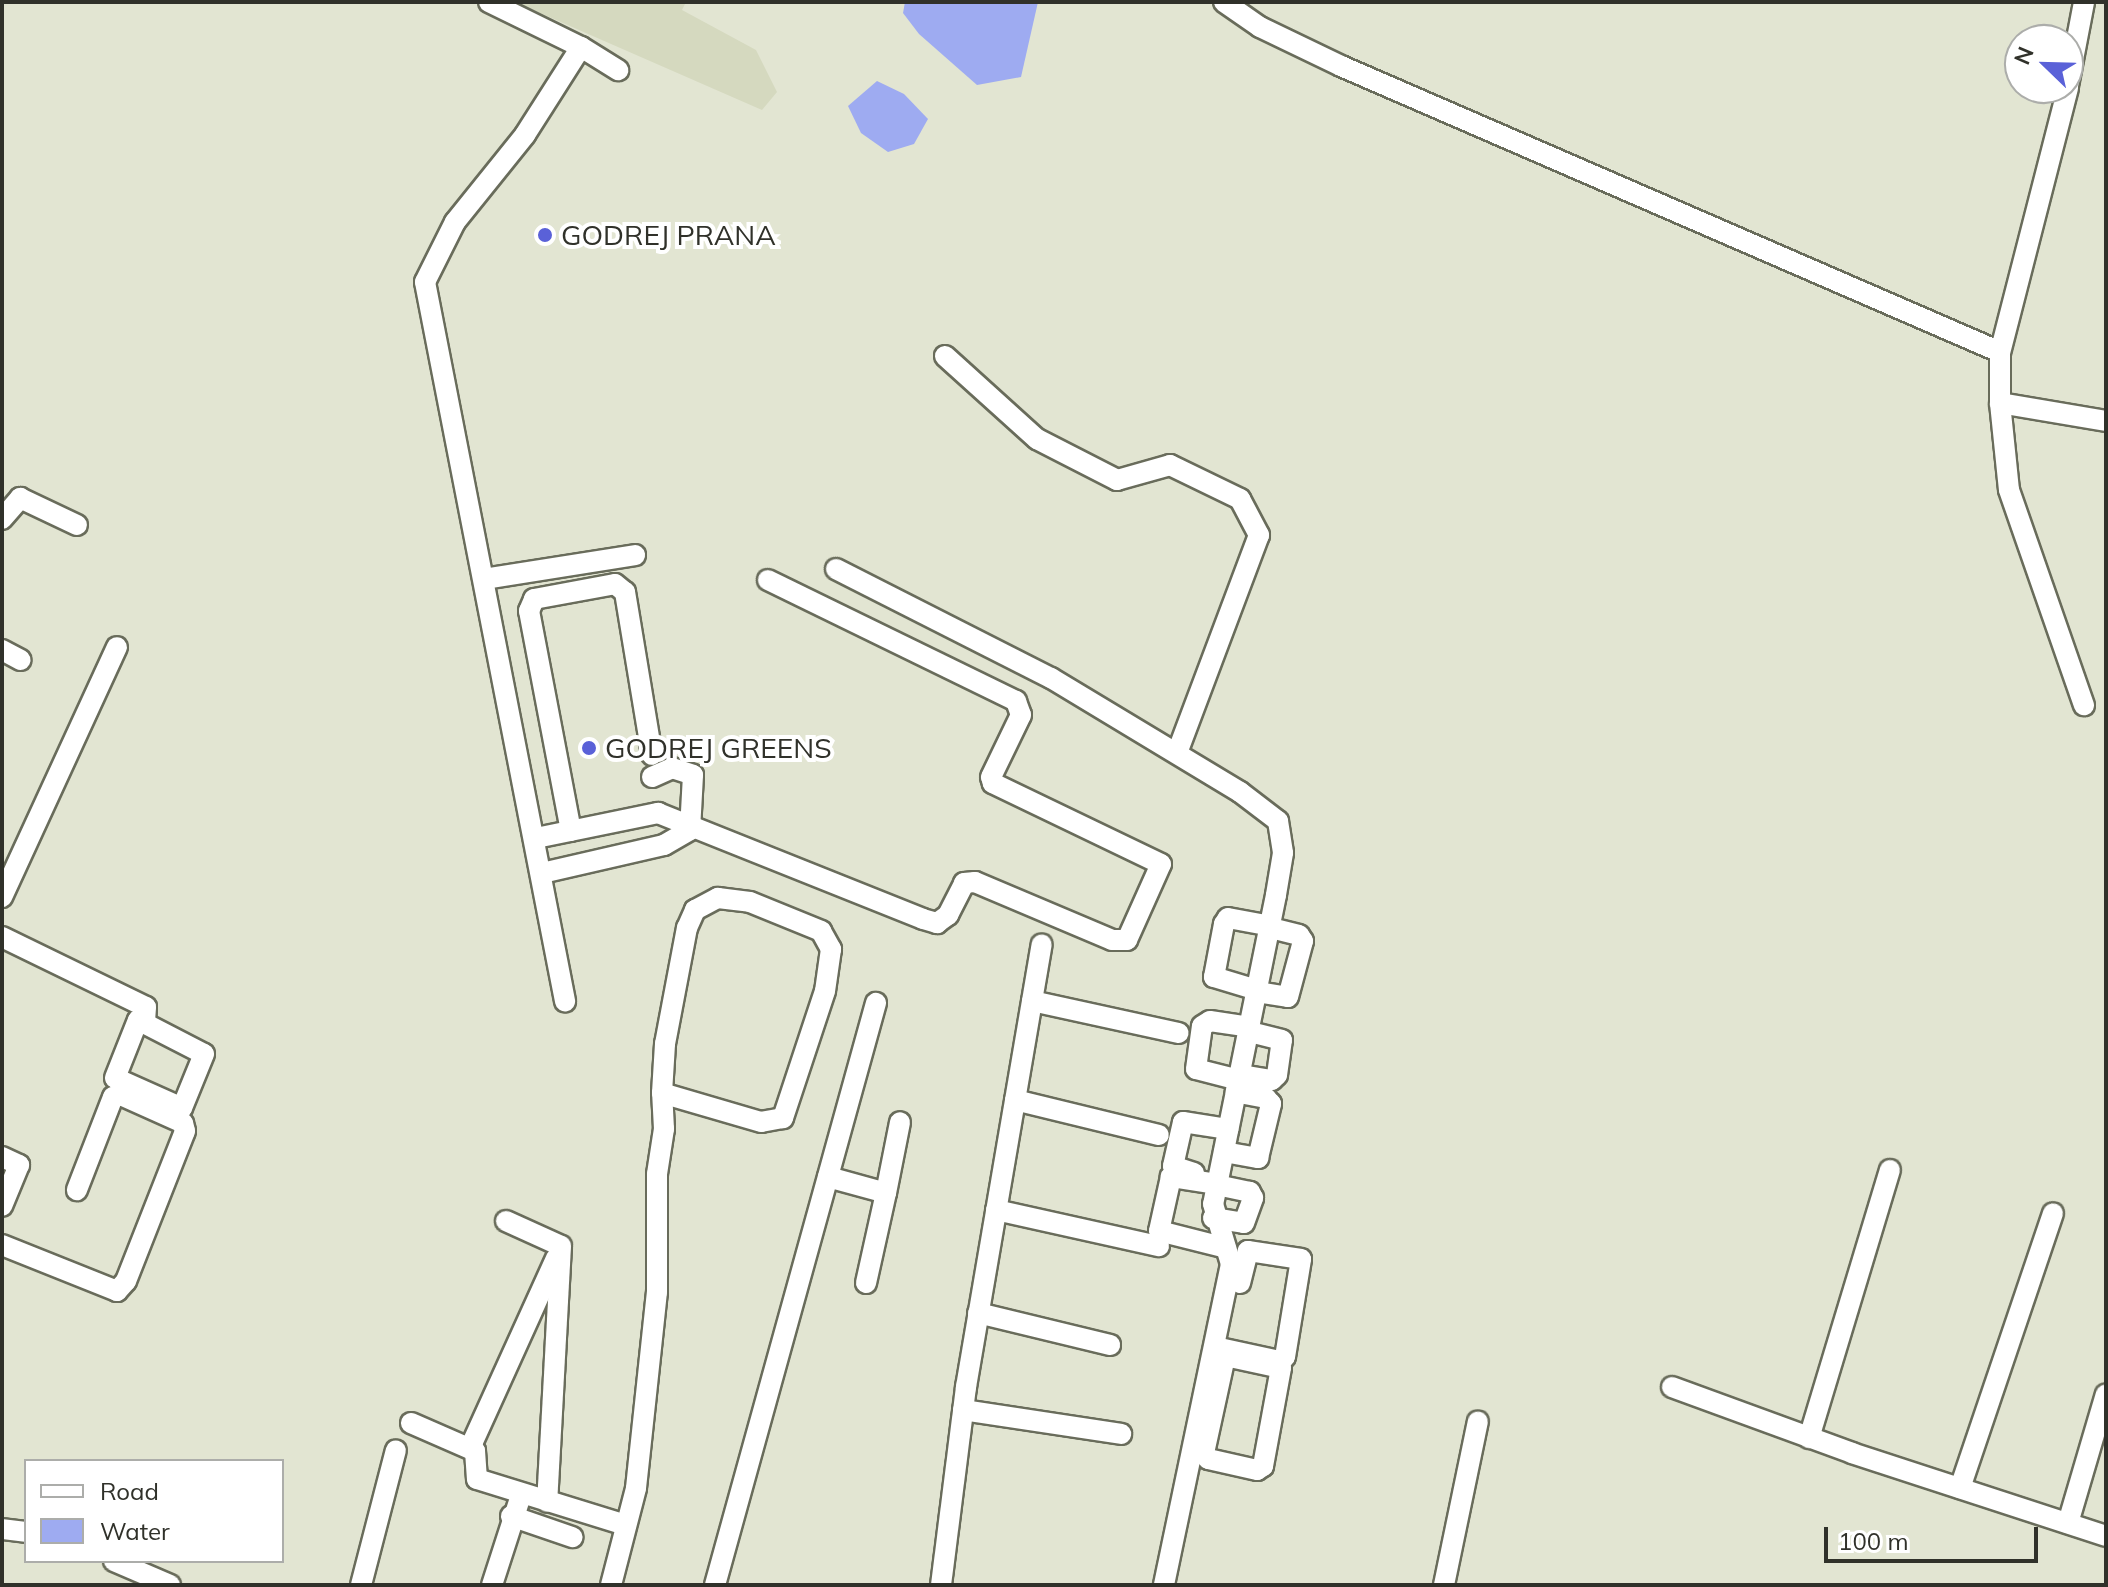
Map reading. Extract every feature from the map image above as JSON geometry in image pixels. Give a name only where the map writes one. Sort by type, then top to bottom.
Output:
[{"type":"street","points":[[489,2],[581,47],[618,70]]},
{"type":"street","points":[[1224,2],[1260,27],[1341,66],[2000,352]]},
{"type":"street","points":[[2080,24],[2084,2]]},
{"type":"street","points":[[565,1001],[536,838],[425,282],[455,222],[525,135],[581,47]]},
{"type":"street","points":[[2064,104],[2000,352],[2000,403],[2009,490],[2084,705]]},
{"type":"street","points":[[945,356],[1037,439],[1117,480],[1170,465],[1240,499],[1259,535],[1177,753]]},
{"type":"street","points":[[2000,403],[2106,421]]},
{"type":"street","points":[[2,519],[20,498],[77,525]]},
{"type":"street","points":[[484,579],[635,555]]},
{"type":"street","points":[[836,569],[1035,669],[1177,753],[1278,821],[1283,853],[1217,1182],[1213,1218],[1231,1264],[1222,1348]]},
{"type":"street","points":[[536,838],[658,813],[690,830],[937,923],[948,915],[964,883],[975,882],[1119,942],[1127,940],[1162,869],[1157,858],[993,783],[991,777],[1021,715],[1016,701],[768,580]]},
{"type":"street","points":[[571,831],[529,611],[534,599],[615,584],[625,592],[652,755]]},
{"type":"street","points":[[2,897],[117,647]]},
{"type":"street","points":[[664,845],[646,776],[672,768],[693,775],[690,830]]},
{"type":"street","points":[[542,873],[664,845],[690,830]]},
{"type":"street","points":[[611,1585],[636,1488],[657,1292],[662,1093],[669,1007],[695,910],[718,898],[739,900],[800,919],[821,931],[831,949],[825,991],[783,1118],[761,1122],[662,1093]]},
{"type":"street","points":[[1228,918],[1299,935],[1303,941],[1288,997],[1257,991],[1214,977],[1224,924],[1228,918]]},
{"type":"street","points":[[2,937],[146,1007],[145,1021]]},
{"type":"street","points":[[941,1585],[978,1313],[1042,944]]},
{"type":"street","points":[[1032,1001],[1179,1033]]},
{"type":"street","points":[[715,1585],[876,1003]]},
{"type":"street","points":[[138,1020],[145,1021],[204,1054],[182,1108],[115,1078],[138,1020]]},
{"type":"street","points":[[1224,1152],[1258,1158],[1271,1104],[1238,1082],[1196,1069],[1202,1026],[1210,1021],[1282,1040],[1277,1075],[1272,1080],[1238,1082]]},
{"type":"street","points":[[2,1245],[117,1291],[126,1281],[185,1131],[183,1123],[121,1095],[113,1097],[77,1190]]},
{"type":"street","points":[[1015,1100],[1159,1135]]},
{"type":"street","points":[[1213,1218],[1244,1223],[1253,1198],[1250,1192],[1174,1168],[1180,1125],[1186,1120],[1228,1129]]},
{"type":"street","points":[[866,1283],[900,1122]]},
{"type":"street","points":[[2,1157],[19,1165],[2,1206]]},
{"type":"street","points":[[1809,1438],[1890,1170]]},
{"type":"street","points":[[828,1177],[886,1193]]},
{"type":"street","points":[[1217,1182],[1171,1177],[1159,1231],[1226,1248]]},
{"type":"street","points":[[996,1210],[1159,1246]]},
{"type":"street","points":[[1960,1488],[2053,1213]]},
{"type":"street","points":[[506,1221],[561,1246]]},
{"type":"street","points":[[561,1246],[470,1448],[477,1479],[626,1525]]},
{"type":"street","points":[[547,1502],[561,1246]]},
{"type":"street","points":[[1164,1585],[1244,1256],[1254,1249],[1301,1259],[1285,1357],[1280,1361],[1222,1348]]},
{"type":"street","points":[[978,1313],[1110,1345]]},
{"type":"street","points":[[1227,1358],[1281,1368],[1261,1469],[1205,1457],[1207,1410],[1227,1358]]},
{"type":"street","points":[[1672,1387],[1809,1438],[2106,1536]]},
{"type":"street","points":[[2068,1523],[2106,1394]]},
{"type":"street","points":[[963,1410],[1121,1434]]},
{"type":"street","points":[[1444,1585],[1478,1421]]},
{"type":"street","points":[[411,1423],[470,1448]]},
{"type":"street","points":[[361,1585],[396,1450]]},
{"type":"street","points":[[492,1585],[511,1516],[521,1495]]},
{"type":"street","points":[[511,1516],[572,1537]]},
{"type":"street","points":[[2,1529],[24,1532]]},
{"type":"street","points":[[119,1563],[170,1585]]},
{"type":"shaded area","points":[[515,2],[686,2],[682,10],[756,50],[777,92],[762,110]]},
{"type":"water","points":[[905,2],[1038,2],[1021,77],[977,85],[919,34],[903,13]]},
{"type":"water","points":[[877,81],[904,94],[928,119],[914,144],[888,152],[861,133],[848,106]]},
{"type":"place","name":"GODREJ PRANA","points":[[545,235]]},
{"type":"place","name":"GODREJ GREENS","points":[[589,748]]}]
